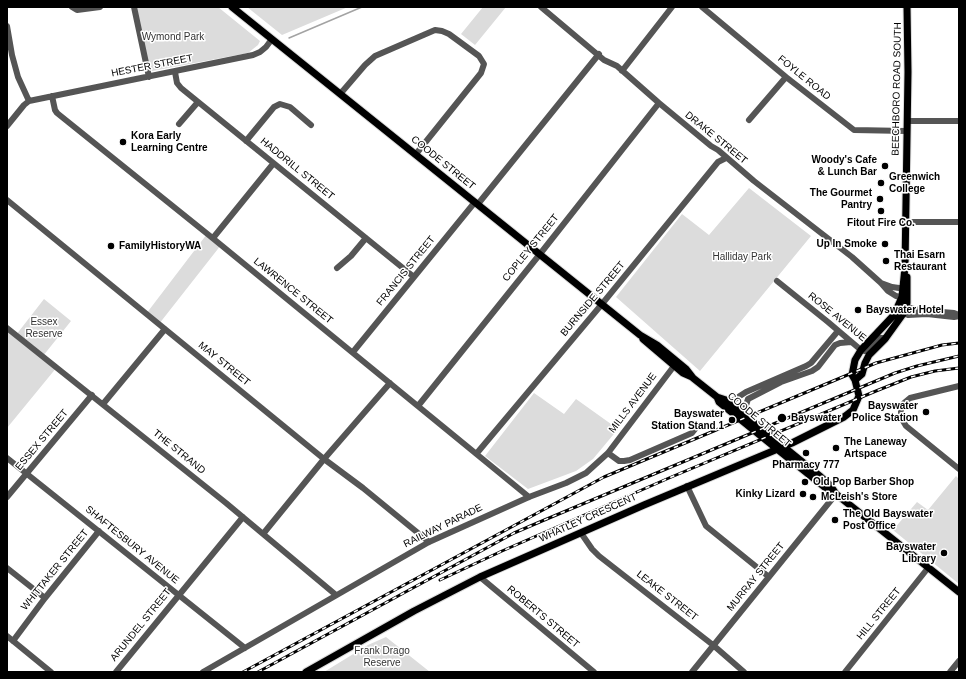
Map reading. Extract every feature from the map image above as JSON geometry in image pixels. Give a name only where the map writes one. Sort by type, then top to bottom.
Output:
[{"type":"main road","name":"COODE STREET","points":[[232,7],[341,93],[640,335],[657,346],[686,369],[693,378]]},
{"type":"main road","name":"BEECHBORO ROAD SOUTH","points":[[901,309],[905,298],[908,42],[907,7]]},
{"type":"main road","points":[[855,380],[862,374],[864,363],[886,338],[901,309]]},
{"type":"main road","points":[[861,350],[901,309]]},
{"type":"main road","name":"COODE STREET","points":[[640,335],[646,343],[682,373],[693,378],[717,396],[730,403],[789,458],[827,489],[836,494]]},
{"type":"main road","name":"WHATLEY CRESCENT","points":[[308,672],[414,611],[480,577],[687,486],[780,448],[844,417],[849,414],[856,404],[858,396],[855,380],[852,375],[853,366],[861,350]]},
{"type":"main road","name":"COODE STREET","points":[[717,396],[719,402],[780,448]]},
{"type":"main road","points":[[780,448],[830,485],[836,494],[959,592]]},
{"type":"street","points":[[72,7],[77,10],[100,7]]},
{"type":"street","points":[[134,7],[149,77]]},
{"type":"street","name":"DRAKE STREET","points":[[541,7],[599,54],[604,60],[617,66],[710,146],[718,150],[754,181],[846,253],[881,282],[888,291],[896,296],[905,298]]},
{"type":"street","points":[[622,71],[672,7]]},
{"type":"street","name":"FOYLE ROAD","points":[[702,7],[786,77],[854,130],[906,131]]},
{"type":"street","points":[[7,26],[12,55],[18,76],[29,101],[7,126]]},
{"type":"street","points":[[341,93],[365,65],[375,56],[434,30],[449,34],[479,56],[484,64],[481,73],[416,154]]},
{"type":"street","name":"HESTER STREET","points":[[29,101],[253,56],[263,50],[272,39]]},
{"type":"street","name":"FRANCIS STREET","points":[[353,352],[599,54]]},
{"type":"street","name":"HADDRILL STREET","points":[[175,72],[178,86],[414,277]]},
{"type":"street","points":[[749,120],[786,77]]},
{"type":"street","name":"LAWRENCE STREET","points":[[52,96],[57,113],[213,238],[529,497]]},
{"type":"street","points":[[179,124],[198,102]]},
{"type":"street","name":"COPLEY STREET","points":[[418,406],[659,103]]},
{"type":"street","points":[[246,141],[274,107],[280,104],[290,107],[312,125]]},
{"type":"street","points":[[907,121],[959,121]]},
{"type":"street","name":"BURNSIDE STREET","points":[[477,453],[602,304],[718,162],[726,158]]},
{"type":"street","points":[[213,238],[273,164]]},
{"type":"street","name":"MAY STREET","points":[[7,200],[324,459],[363,488],[429,542]]},
{"type":"street","points":[[906,222],[959,222]]},
{"type":"street","points":[[337,268],[351,256],[366,238]]},
{"type":"street","name":"ROSE AVENUE","points":[[777,281],[861,350],[865,351],[880,338],[886,338]]},
{"type":"street","name":"DRAKE STREET","points":[[881,282],[892,287],[905,289]]},
{"type":"street","points":[[901,309],[908,315],[928,314],[954,317],[959,315]]},
{"type":"street","name":"THE STRAND","points":[[7,328],[243,517],[336,595]]},
{"type":"street","points":[[103,404],[165,329]]},
{"type":"street","points":[[730,403],[746,392],[811,363],[838,331]]},
{"type":"street","points":[[743,415],[748,399],[781,382],[812,371],[818,367],[835,345],[840,342],[851,342]]},
{"type":"street","name":"MILLS AVENUE","points":[[608,453],[674,366]]},
{"type":"street","points":[[263,534],[324,459],[390,383]]},
{"type":"street","points":[[959,386],[915,396],[907,400],[903,406],[901,415],[906,426],[959,469]]},
{"type":"street","name":"ESSEX STREET","points":[[7,497],[92,395]]},
{"type":"street","points":[[608,453],[619,461],[630,460],[692,433],[696,428]]},
{"type":"street","name":"RAILWAY PARADE","points":[[203,672],[429,542],[586,473],[608,453]]},
{"type":"street","name":"SHAFTESBURY AVENUE","points":[[7,458],[28,473],[244,648]]},
{"type":"street","points":[[687,486],[706,526],[769,577]]},
{"type":"street","name":"MURRAY STREET","points":[[692,672],[836,494]]},
{"type":"street","name":"ARUNDEL STREET","points":[[116,672],[243,517]]},
{"type":"street","name":"WHITTAKER STREET","points":[[13,640],[99,531]]},
{"type":"street","name":"LEAKE STREET","points":[[581,533],[592,549],[600,556],[713,645],[744,672]]},
{"type":"street","points":[[7,568],[45,598]]},
{"type":"street","name":"HILL STREET","points":[[845,672],[928,568]]},
{"type":"street","name":"ROBERTS STREET","points":[[480,577],[594,672]]},
{"type":"street","points":[[7,636],[51,672]]},
{"type":"street","points":[[950,672],[959,661]]},
{"type":"green space","name":"Wymond Park","points":[[136,7],[218,7],[260,41],[258,45],[248,53],[152,71],[148,66]]},
{"type":"green space","points":[[247,7],[348,7],[282,35]]},
{"type":"green space","points":[[483,7],[506,7],[475,45],[461,34]]},
{"type":"green space","name":"Halliday Park","points":[[749,188],[811,236],[700,371],[616,297],[682,214],[709,235]]},
{"type":"green space","points":[[207,234],[221,245],[159,324],[146,314]]},
{"type":"green space","name":"Essex Reserve","points":[[44,299],[71,321],[43,356],[57,367],[7,428],[7,328],[16,335]]},
{"type":"green space","points":[[534,393],[564,414],[576,399],[618,429],[593,459],[576,471],[528,489],[485,456]]},
{"type":"green space","points":[[956,476],[959,479],[959,584],[893,530],[917,502],[928,510]]},
{"type":"green space","name":"Frank Drago Reserve","points":[[386,637],[430,672],[324,672],[368,645]]},
{"type":"waterway","points":[[289,38],[362,7]]},
{"type":"railway","points":[[243,672],[604,477],[876,363],[942,345],[959,343]]},
{"type":"railway","points":[[258,672],[514,533],[895,373],[959,356]]},
{"type":"railway","points":[[440,580],[502,551],[669,478],[876,391],[911,377],[935,371],[959,368]]},
{"type":"place","name":"Kora Early Learning Centre","points":[[123,142]]},
{"type":"place","name":"Woody's Cafe & Lunch Bar","points":[[885,166]]},
{"type":"place","name":"Greenwich College","points":[[881,183]]},
{"type":"place","name":"The Gourmet Pantry","points":[[880,199]]},
{"type":"place","name":"Fitout Fire Co.","points":[[881,211]]},
{"type":"place","name":"Up In Smoke","points":[[885,244]]},
{"type":"place","name":"FamilyHistoryWA","points":[[111,246]]},
{"type":"place","name":"Thai Esarn Restaurant","points":[[886,261]]},
{"type":"place","name":"Bayswater Hotel","points":[[858,310]]},
{"type":"place","name":"Bayswater Police Station","points":[[926,412]]},
{"type":"place","name":"Bayswater","points":[[782,418]]},
{"type":"place","name":"Bayswater Station Stand 1","points":[[732,420]]},
{"type":"place","name":"The Laneway Artspace","points":[[836,448]]},
{"type":"place","name":"Pharmacy 777","points":[[806,453]]},
{"type":"place","name":"Old Pop Barber Shop","points":[[805,482]]},
{"type":"place","name":"Kinky Lizard","points":[[803,494]]},
{"type":"place","name":"McLeish's Store","points":[[813,497]]},
{"type":"place","name":"The Old Bayswater Post Office","points":[[835,520]]},
{"type":"place","name":"Bayswater Library","points":[[944,553]]}]
